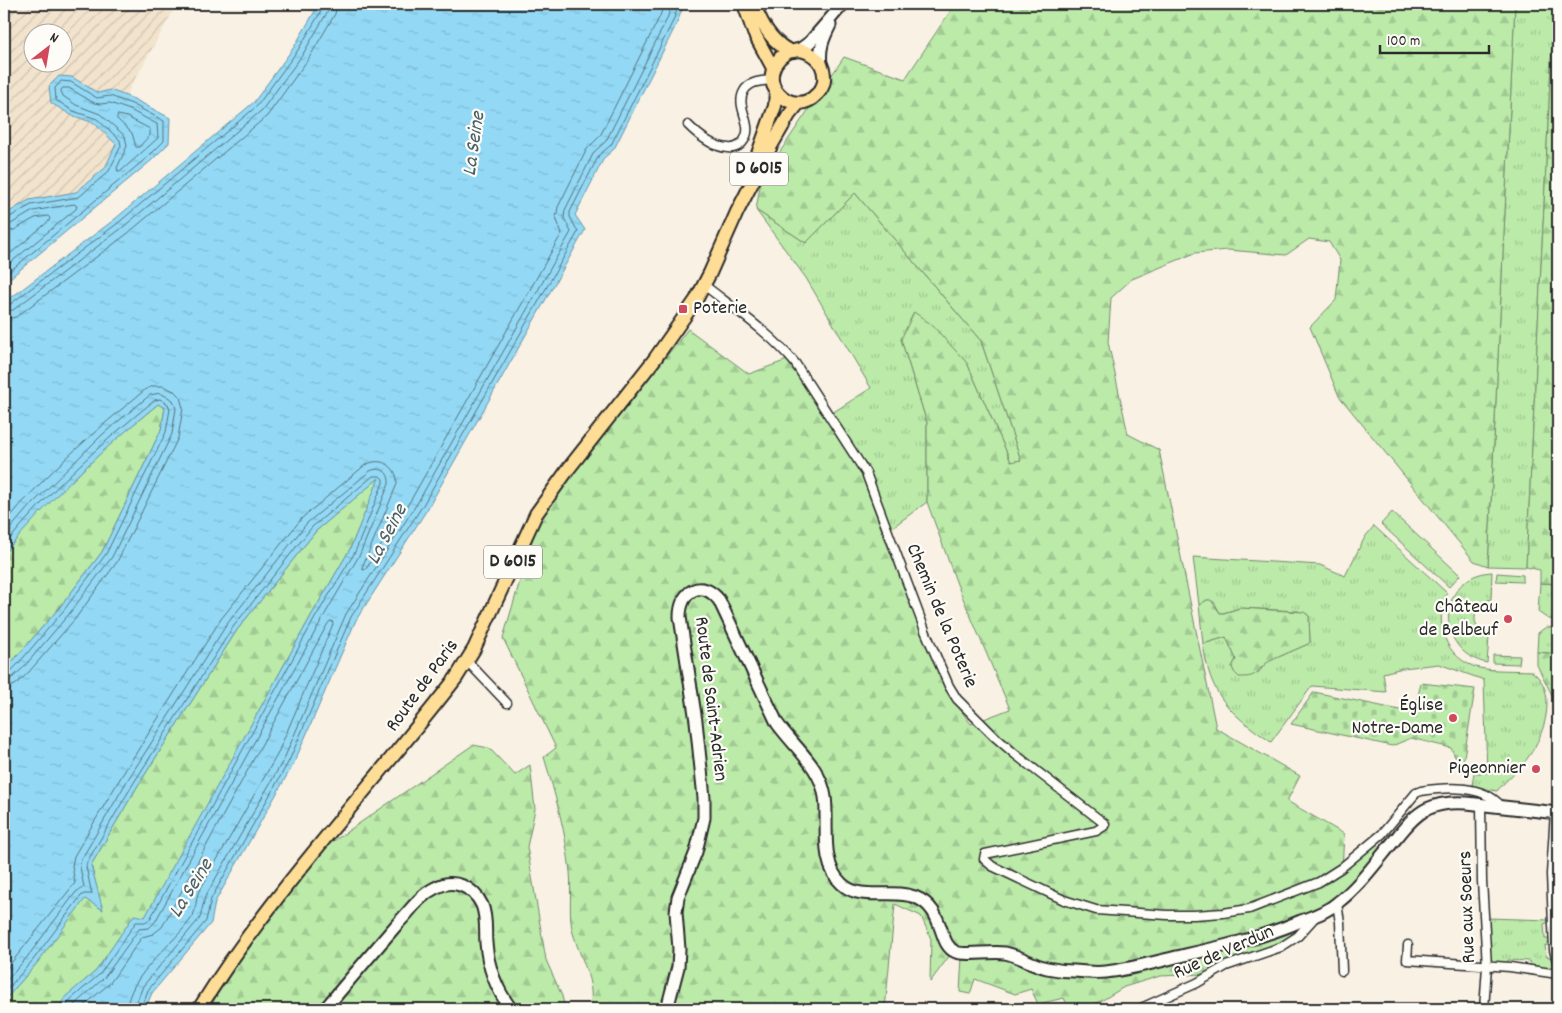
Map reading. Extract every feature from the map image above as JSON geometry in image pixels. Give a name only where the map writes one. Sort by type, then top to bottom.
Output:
[{"type":"main road","points":[[744,4],[773,80],[786,100],[799,103],[810,100],[823,86],[821,42],[841,6]]},
{"type":"main road","points":[[754,4],[772,37],[779,44],[795,51],[813,55],[821,64]]},
{"type":"main road","points":[[773,80],[780,58],[810,42],[841,6]]},
{"type":"main road","name":"D 6015","points":[[737,212],[775,106],[773,80]]},
{"type":"main road","name":"D 6015","points":[[737,212],[771,146],[790,114],[799,103]]},
{"type":"main road","name":"Route de Paris","points":[[199,1009],[234,956],[281,894],[456,678],[487,622],[536,514],[684,318],[704,285],[737,212]]},
{"type":"main road","name":"Route de Saint-Adrien","points":[[667,1009],[678,968],[679,949],[676,912],[678,897],[696,852],[704,818],[696,721],[680,617],[680,606],[683,599],[689,592],[694,590],[708,591],[719,600],[777,723],[786,737],[817,772],[825,797],[828,854],[835,876],[841,883],[856,892],[906,894],[925,902],[938,918],[948,945],[958,954],[1007,953],[1046,968],[1105,972],[1237,943],[1280,930],[1316,915]]},
{"type":"main road","points":[[1316,915],[1337,904],[1417,815],[1427,809],[1452,802],[1556,812]]},
{"type":"main road","points":[[325,1009],[371,953],[421,899],[434,888],[448,883],[466,887],[475,895],[482,906],[486,924],[489,962],[497,989],[511,1009]]},
{"type":"street","points":[[688,125],[697,134],[720,146],[729,148],[739,146],[747,134],[748,126],[741,102],[744,90],[755,82],[773,80]]},
{"type":"street","name":"Chemin de la Poterie","points":[[704,285],[772,338],[796,363],[866,473],[926,633],[949,686],[957,699],[1016,755],[1105,824],[1101,830],[985,854],[984,859],[992,866],[1064,900],[1096,910],[1167,915],[1223,913],[1249,909],[1319,882],[1341,868],[1382,834],[1416,793],[1421,791],[1460,788],[1488,795],[1501,806]]},
{"type":"street","points":[[467,661],[507,703]]},
{"type":"street","name":"Rue aux Soeurs","points":[[1481,804],[1482,882],[1487,966],[1484,1009]]},
{"type":"street","points":[[1556,812],[1551,874],[1554,950],[1558,965]]},
{"type":"street","points":[[1337,904],[1340,922],[1342,971]]},
{"type":"street","name":"Rue de Verdun","points":[[1141,1009],[1197,983],[1226,966],[1281,946],[1298,936],[1316,915]]},
{"type":"street","points":[[1408,945],[1407,960],[1558,974]]},
{"type":"shaded area","points":[[4,4],[177,4],[125,97],[152,137],[120,177],[4,283]]},
{"type":"green space","points":[[955,4],[1515,4],[1488,566],[1474,561],[1339,396],[1310,327],[1336,300],[1340,260],[1329,242],[1309,239],[1286,255],[1228,250],[1195,253],[1132,279],[1111,298],[1108,342],[1128,434],[1159,450],[1216,728],[1300,776],[1287,801],[1344,834],[1342,870],[1371,846],[1377,844],[1382,847],[1334,900],[1318,910],[1289,922],[1292,935],[1281,943],[1223,964],[1205,974],[1160,976],[1124,987],[1101,1001],[1079,1009],[1069,1009],[1064,998],[1038,1004],[1031,989],[1015,994],[975,979],[970,994],[960,992],[962,957],[950,955],[930,982],[931,939],[921,916],[895,904],[885,1009],[590,1009],[591,989],[589,980],[573,933],[566,843],[544,757],[556,748],[503,638],[539,517],[688,329],[749,374],[787,360],[862,476],[886,542],[945,689],[971,724],[1010,709],[957,584],[927,502],[927,423],[901,339],[914,312],[932,325],[967,363],[1011,462],[1021,460],[981,341],[855,193],[806,243],[756,210],[761,180],[844,57],[905,79]]},
{"type":"green space","points":[[1515,4],[1554,4],[1526,567],[1488,566]]},
{"type":"green space","points":[[1554,4],[1558,4],[1558,584],[1540,583],[1540,570],[1526,567]]},
{"type":"green space","points":[[855,193],[981,341],[1021,460],[1011,462],[967,363],[901,339],[927,423],[927,502],[890,529],[870,473],[832,413],[871,388],[806,278],[756,210],[806,243]]},
{"type":"green space","points":[[158,404],[165,408],[161,430],[102,552],[60,607],[4,671],[4,554],[34,517],[111,443]]},
{"type":"green space","points":[[380,477],[350,549],[311,616],[145,918],[134,916],[96,971],[66,997],[59,1009],[4,1009],[4,1001],[37,963],[85,898],[102,909],[91,865],[137,787],[237,630],[316,531]]},
{"type":"green space","points":[[1392,512],[1460,575],[1449,587],[1381,524]]},
{"type":"green space","points":[[1374,526],[1447,593],[1441,616],[1442,628],[1450,648],[1458,657],[1479,668],[1531,671],[1540,679],[1545,689],[1547,712],[1535,747],[1526,760],[1497,791],[1472,786],[1474,773],[1487,773],[1484,680],[1439,664],[1403,668],[1383,673],[1386,692],[1312,686],[1271,742],[1233,712],[1217,690],[1206,662],[1203,644],[1226,637],[1236,659],[1232,667],[1258,673],[1267,662],[1310,642],[1309,616],[1298,611],[1240,608],[1220,613],[1214,602],[1207,600],[1199,605],[1193,557],[1320,565],[1345,576],[1365,537]]},
{"type":"green space","points":[[1492,572],[1491,599],[1479,606],[1475,617],[1478,629],[1489,637],[1487,663],[1469,656],[1457,645],[1450,630],[1449,614],[1452,599],[1460,586],[1474,576]]},
{"type":"green space","points":[[1497,573],[1523,575],[1523,582],[1496,581]]},
{"type":"green space","points":[[1540,583],[1558,584],[1558,620],[1548,619],[1538,612]]},
{"type":"green space","points":[[1207,600],[1211,600],[1220,613],[1240,608],[1304,612],[1309,616],[1310,642],[1270,661],[1251,676],[1239,677],[1232,667],[1236,659],[1226,637],[1203,644],[1199,605]]},
{"type":"green space","points":[[1546,627],[1558,628],[1558,654],[1537,652],[1538,633]]},
{"type":"green space","points":[[1537,652],[1558,654],[1558,707],[1537,665]]},
{"type":"green space","points":[[1493,655],[1520,656],[1519,664],[1493,663]]},
{"type":"green space","points":[[1421,683],[1475,689],[1463,763],[1458,763],[1451,748],[1411,738],[1392,746],[1291,724],[1314,692],[1414,713]]},
{"type":"green space","points":[[473,745],[489,748],[515,775],[530,765],[535,809],[527,847],[546,960],[562,996],[565,1009],[209,1009],[245,945],[322,849]]},
{"type":"green space","points":[[1488,918],[1549,920],[1549,922],[1544,924],[1545,939],[1550,939],[1551,946],[1545,945],[1546,956],[1552,958],[1552,966],[1545,969],[1531,967],[1529,961],[1513,960],[1508,960],[1508,964],[1490,963]]},
{"type":"water","name":"La Seine","points":[[319,4],[684,4],[677,23],[614,149],[604,158],[575,215],[585,230],[428,508],[356,620],[294,763],[215,902],[211,923],[152,993],[145,1009],[59,1009],[65,997],[96,971],[134,915],[145,917],[350,549],[379,478],[316,531],[237,630],[137,787],[91,865],[103,910],[85,899],[37,963],[4,1001],[4,671],[60,607],[102,552],[161,430],[165,408],[158,404],[97,457],[58,494],[4,554],[4,303],[115,219],[254,102],[294,47]]},
{"type":"water","points":[[59,76],[72,77],[98,93],[110,90],[134,99],[170,118],[169,143],[152,160],[4,283],[4,215],[29,200],[76,192],[105,168],[116,144],[94,123],[71,115],[51,103],[49,86]]},
{"type":"place","name":"Poterie","points":[[683,309]]},
{"type":"place","name":"Château de Belbeuf","points":[[1508,619]]},
{"type":"place","name":"Église Notre-Dame","points":[[1453,718]]},
{"type":"place","name":"Pigeonnier","points":[[1536,769]]}]
